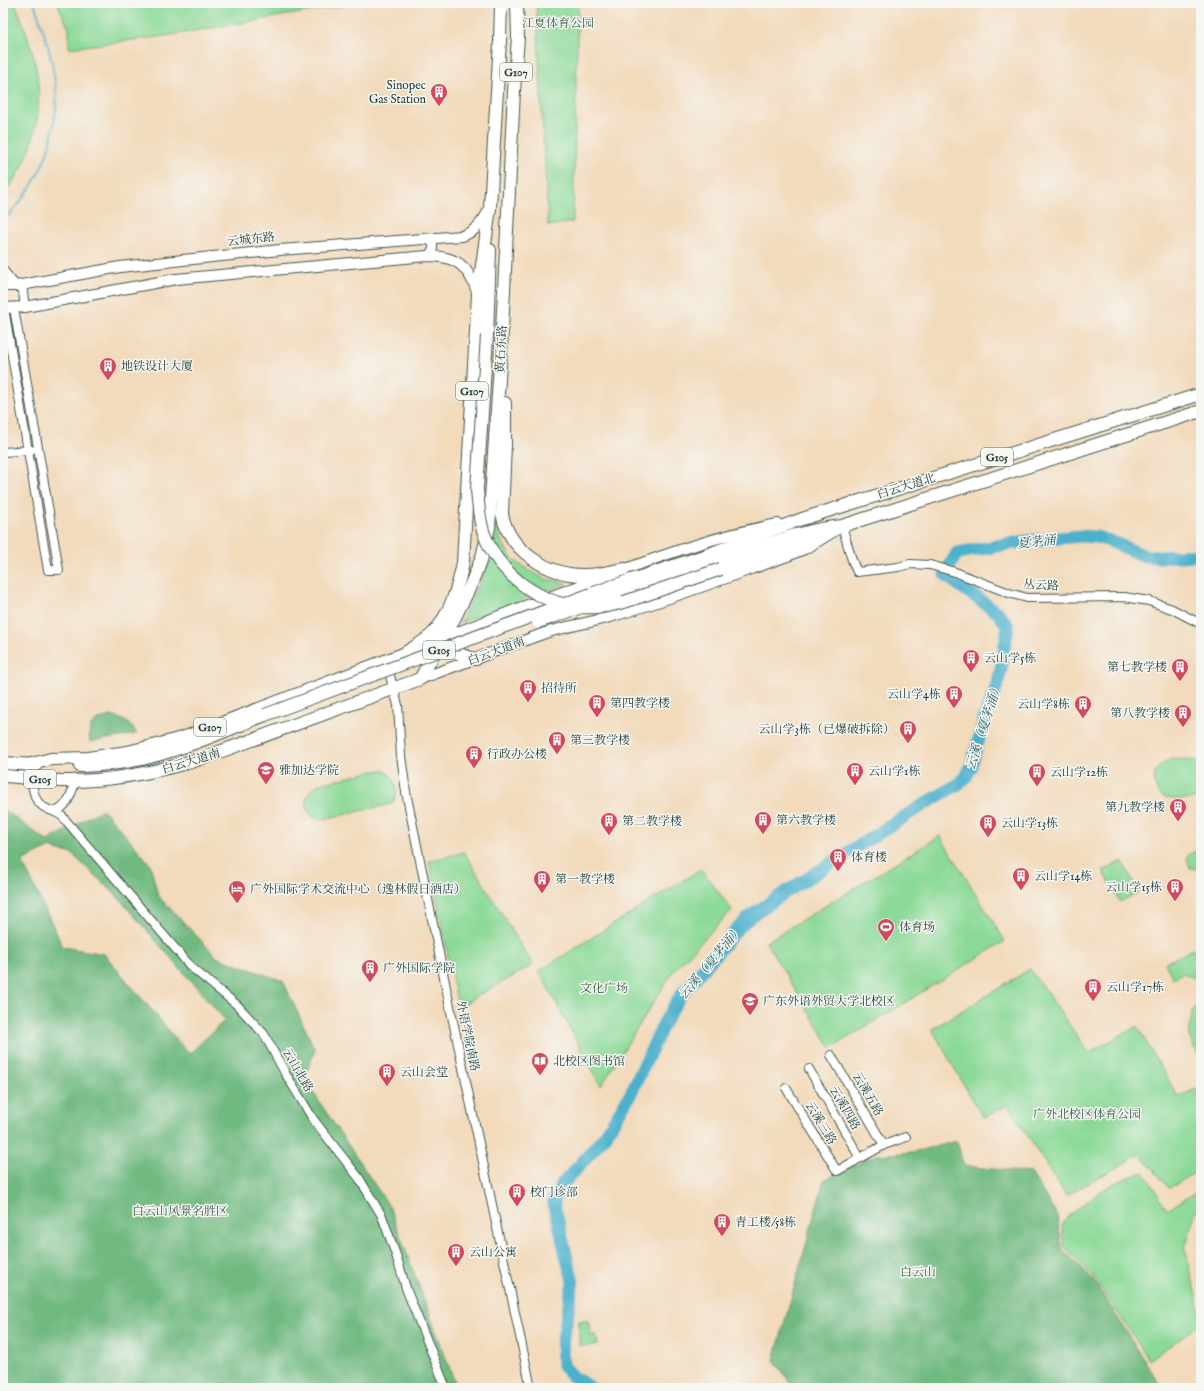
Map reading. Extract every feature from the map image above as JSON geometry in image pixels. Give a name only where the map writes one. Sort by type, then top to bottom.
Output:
[{"type":"highway","name":"G107","points":[[403,654],[424,641],[435,631],[453,598],[461,575],[465,547],[478,294],[490,208],[501,3]]},
{"type":"highway","name":"黄石东路","points":[[420,678],[462,603],[482,557],[489,528],[502,350],[517,60],[517,3]]},
{"type":"highway","points":[[490,208],[487,336],[477,489],[478,505],[484,534],[489,545],[514,578],[529,589],[554,601],[567,605],[596,607],[612,606],[799,543],[842,526]]},
{"type":"highway","points":[[502,350],[505,415],[502,514],[507,531],[524,552],[539,563],[565,573],[584,575],[625,569]]},
{"type":"highway","name":"白云大道北","points":[[615,591],[793,522],[1201,394]]},
{"type":"highway","name":"白云大道北","points":[[615,591],[795,535],[842,526],[1201,411]]},
{"type":"highway","points":[[467,489],[471,499],[479,503],[485,501],[492,493]]},
{"type":"highway","name":"白云大道南","points":[[76,780],[174,758],[267,719],[550,609],[615,591]]},
{"type":"highway","points":[[441,622],[443,638],[448,647],[464,656],[476,659]]},
{"type":"highway","name":"白云大道南","points":[[28,765],[51,759],[88,758],[127,752],[170,742],[403,654]]},
{"type":"highway","name":"白云大道南","points":[[3,776],[50,780],[105,780],[129,777],[182,765],[420,678]]},
{"type":"highway","name":"白云大道南","points":[[3,762],[28,765],[96,765],[150,757],[267,719]]},
{"type":"main road","name":"云城东路","points":[[3,286],[19,285],[120,267],[183,260],[280,250],[455,237],[470,234],[480,224],[490,208]]},
{"type":"main road","points":[[7,308],[25,307],[176,279],[427,256],[455,260],[473,279],[478,294]]},
{"type":"main road","name":"白云大道南","points":[[403,654],[625,569],[752,529],[793,522]]},
{"type":"main road","name":"白云大道南","points":[[420,678],[545,633],[596,621],[632,610],[790,555],[807,548],[842,526]]},
{"type":"main road","points":[[460,631],[458,641],[461,648],[468,655],[476,659]]},
{"type":"street","points":[[425,239],[433,243],[433,250],[427,256]]},
{"type":"street","points":[[3,270],[19,285],[25,307]]},
{"type":"street","points":[[7,308],[38,449],[59,570],[48,570],[28,450],[7,308]]},
{"type":"street","points":[[3,452],[38,449]]},
{"type":"street","name":"丛云路","points":[[842,526],[857,572],[917,563],[940,567],[1019,596],[1041,598],[1124,597],[1141,599],[1164,606],[1201,624]]},
{"type":"street","name":"外语学院南路","points":[[386,661],[398,705],[401,756],[406,792],[530,1388]]},
{"type":"street","name":"云山北路","points":[[31,778],[34,795],[40,805],[62,816],[191,967],[237,1005],[264,1034],[285,1073],[313,1119],[359,1178],[382,1216],[396,1254],[407,1292],[446,1388]]},
{"type":"street","points":[[56,812],[63,808],[70,797],[76,780]]},
{"type":"street","name":"云溪五路","points":[[831,1055],[884,1145]]},
{"type":"street","name":"云溪四路","points":[[809,1069],[860,1158]]},
{"type":"street","name":"云溪三路","points":[[786,1088],[837,1171],[860,1158]]},
{"type":"street","points":[[860,1158],[884,1145],[906,1137]]},
{"type":"green space","points":[[3,3],[15,3],[24,27],[36,67],[39,100],[30,149],[15,178],[5,191],[3,180]]},
{"type":"green space","points":[[57,3],[347,3],[347,5],[159,37],[69,48],[69,29]]},
{"type":"green space","name":"江夏体育公园","points":[[536,3],[578,3],[573,222],[548,226]]},
{"type":"green space","points":[[493,516],[501,541],[512,558],[525,568],[545,579],[567,583],[460,623],[482,578],[489,556]]},
{"type":"green space","points":[[110,716],[126,722],[137,734],[90,742],[89,731],[92,724]]},
{"type":"green space","points":[[1171,759],[1201,761],[1201,796],[1198,798],[1177,799],[1164,797],[1158,793],[1154,781],[1156,770]]},
{"type":"green space","points":[[383,770],[390,775],[396,785],[396,797],[391,804],[319,820],[307,809],[306,804],[309,793],[317,785],[373,771]]},
{"type":"green space","name":"白云山风景名胜区","points":[[3,809],[47,841],[103,809],[150,864],[158,896],[218,958],[283,981],[315,1050],[304,1079],[389,1206],[457,1388],[3,1388]],"holes":[[[51,847],[58,851],[71,853],[116,895],[225,1020],[189,1054],[104,954],[63,947],[22,861]]]},
{"type":"green space","name":"体育场","points":[[940,836],[1005,941],[831,1048],[766,942]]},
{"type":"green space","points":[[1201,851],[1201,865],[1195,869],[1190,868],[1187,858],[1189,854]]},
{"type":"green space","points":[[464,852],[533,965],[458,1007],[429,861]]},
{"type":"green space","points":[[1122,861],[1139,892],[1120,902],[1103,871]]},
{"type":"green space","name":"文化广场","points":[[701,869],[732,910],[674,970],[601,1086],[539,971]]},
{"type":"green space","points":[[1191,950],[1198,951],[1201,954],[1201,975],[1194,978],[1183,973],[1173,978],[1165,963]]},
{"type":"green space","name":"广外北校区体育公园","points":[[1030,969],[1089,1053],[1137,1026],[1178,1097],[1196,1089],[1201,1098],[1201,1163],[1196,1172],[1169,1188],[1140,1154],[1066,1196],[1008,1105],[983,1118],[932,1029]]},
{"type":"green space","points":[[1201,1001],[1201,1059],[1197,1054],[1189,1036],[1192,1011]]},
{"type":"green space","name":"白云山","points":[[957,1141],[964,1166],[1031,1173],[1057,1215],[1062,1249],[1093,1279],[1162,1388],[794,1388],[774,1360],[824,1180],[876,1155],[913,1152]]},
{"type":"green space","points":[[1144,1172],[1167,1210],[1201,1189],[1201,1194],[1185,1248],[1201,1317],[1201,1324],[1149,1360],[1094,1277],[1064,1247],[1062,1223],[1096,1194],[1112,1185]]},
{"type":"green space","points":[[579,1321],[588,1321],[591,1335],[596,1335],[598,1345],[579,1346]]},
{"type":"waterway","points":[[3,221],[25,195],[38,175],[51,141],[55,114],[55,80],[51,58],[34,3]]},
{"type":"waterway","name":"云溪（夏茅涌）","points":[[591,1388],[572,1376],[563,1365],[562,1345],[573,1281],[554,1207],[554,1199],[562,1184],[606,1134],[630,1095],[665,1021],[680,996],[738,928],[752,915],[783,894],[960,783],[966,777],[971,767],[987,710],[996,688],[1001,670],[1008,626],[998,613],[945,574],[957,553],[1026,541],[1081,536],[1096,537],[1110,541],[1145,556],[1158,557],[1201,555]]},
{"type":"place","name":"Sinopec Gas Station","points":[[439,107]]},
{"type":"place","name":"地铁设计大厦","points":[[108,381]]},
{"type":"place","name":"云山学5栋","points":[[971,673]]},
{"type":"place","name":"第七教学楼","points":[[1180,682]]},
{"type":"place","name":"招待所","points":[[528,703]]},
{"type":"place","name":"云山学4栋","points":[[954,709]]},
{"type":"place","name":"第四教学楼","points":[[597,718]]},
{"type":"place","name":"云山学8栋","points":[[1083,719]]},
{"type":"place","name":"第八教学楼","points":[[1183,728]]},
{"type":"place","name":"云山学3栋（已爆破拆除）","points":[[908,744]]},
{"type":"place","name":"第三教学楼","points":[[557,755]]},
{"type":"place","name":"行政办公楼","points":[[474,769]]},
{"type":"place","name":"雅加达学院","points":[[266,785]]},
{"type":"place","name":"云山学1栋","points":[[855,786]]},
{"type":"place","name":"云山学12栋","points":[[1037,787]]},
{"type":"place","name":"第九教学楼","points":[[1178,822]]},
{"type":"place","name":"第六教学楼","points":[[763,835]]},
{"type":"place","name":"第二教学楼","points":[[609,836]]},
{"type":"place","name":"云山学13栋","points":[[988,838]]},
{"type":"place","name":"体育楼","points":[[838,872]]},
{"type":"place","name":"云山学14栋","points":[[1021,891]]},
{"type":"place","name":"第一教学楼","points":[[542,894]]},
{"type":"place","name":"云山学15栋","points":[[1175,902]]},
{"type":"place","name":"广外国际学术交流中心（逸林假日酒店）","points":[[237,904]]},
{"type":"place","name":"体育场","points":[[886,942]]},
{"type":"place","name":"广外国际学院","points":[[370,983]]},
{"type":"place","name":"云山学17栋","points":[[1093,1002]]},
{"type":"place","name":"广东外语外贸大学北校区","points":[[750,1016]]},
{"type":"place","name":"北校区图书馆","points":[[540,1076]]},
{"type":"place","name":"云山会堂","points":[[387,1087]]},
{"type":"place","name":"校门诊部","points":[[517,1207]]},
{"type":"place","name":"青工楼/58栋","points":[[722,1237]]},
{"type":"place","name":"云山公寓","points":[[456,1267]]},
{"type":"water label","name":"夏茅涌","points":[[1036,541]]}]
